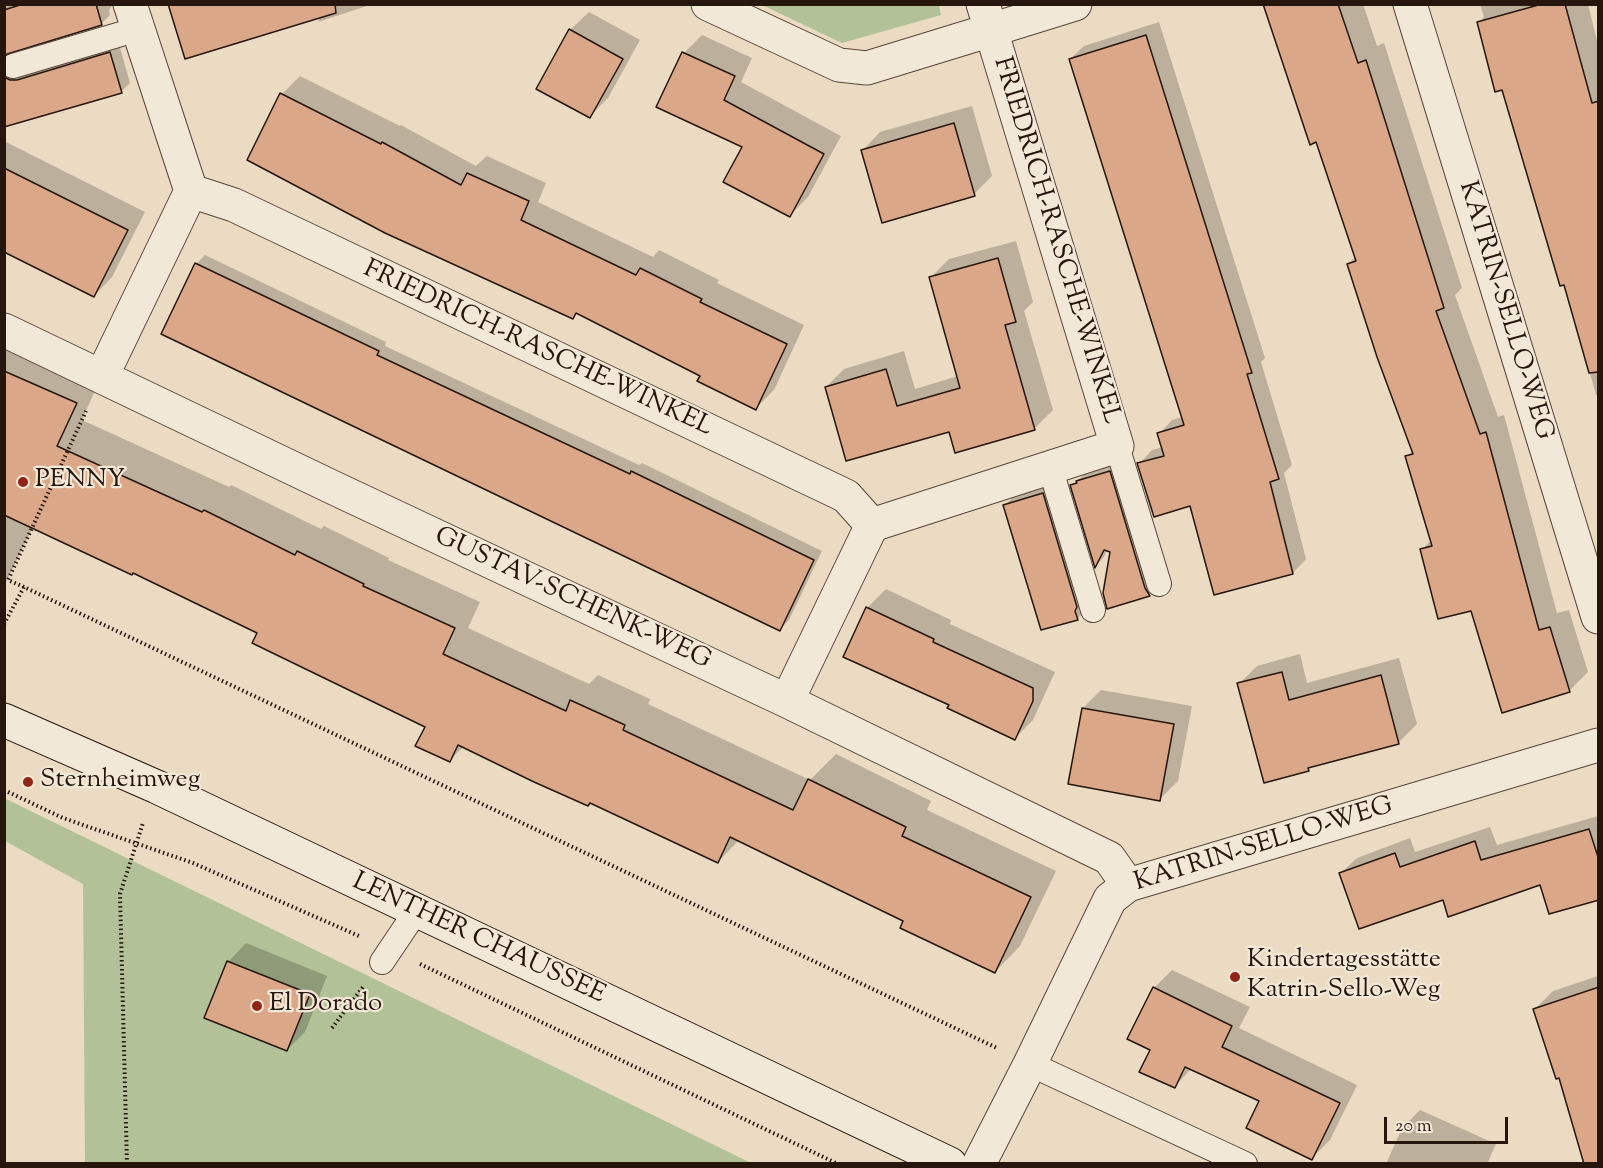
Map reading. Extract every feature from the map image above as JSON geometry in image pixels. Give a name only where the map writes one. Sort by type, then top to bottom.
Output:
[{"type":"street","name":"FRIEDRICH-RASCHE-WINKEL","points":[[708,4],[839,65],[867,68],[987,17],[1075,4]]},
{"type":"street","name":"KATRIN-SELLO-WEG","points":[[1410,4],[1599,617]]},
{"type":"street","points":[[102,376],[191,191],[134,17]]},
{"type":"street","name":"FRIEDRICH-RASCHE-WINKEL","points":[[191,191],[234,205],[846,496],[872,525],[1117,446],[987,17]]},
{"type":"street","name":"GUSTAV-SCHENK-WEG","points":[[4,330],[787,701],[1109,858],[1128,885]]},
{"type":"street","points":[[787,701],[872,525]]},
{"type":"street","name":"LENTHER CHAUSSEE","points":[[4,720],[157,787],[950,1164]]},
{"type":"street","name":"KATRIN-SELLO-WEG","points":[[979,1164],[1110,899],[1128,885],[1599,745]]},
{"type":"lane","points":[[13,66],[134,17]]},
{"type":"lane","points":[[1117,446],[1159,584]]},
{"type":"lane","points":[[1050,467],[1093,610]]},
{"type":"lane","points":[[386,956],[417,910]]},
{"type":"lane","points":[[1030,1064],[1245,1164]]},
{"type":"path","points":[[102,376],[8,580],[1030,1064]]},
{"type":"path","points":[[4,624],[24,587]]},
{"type":"path","points":[[127,1164],[120,894],[135,843],[157,787]]},
{"type":"path","points":[[4,790],[63,818],[193,863],[386,956],[838,1164]]},
{"type":"path","points":[[332,1028],[386,956]]},
{"type":"green space","points":[[762,5],[939,5],[941,15],[842,43]]},
{"type":"green space","points":[[4,798],[751,1163],[85,1163],[83,884],[5,841]]},
{"type":"building","points":[[23,4],[96,4],[102,25],[4,55],[4,10]]},
{"type":"building","points":[[168,4],[335,4],[336,13],[185,59]]},
{"type":"building","points":[[1263,4],[1338,4],[1358,63],[1366,60],[1444,308],[1436,311],[1480,434],[1486,432],[1539,630],[1550,627],[1570,692],[1502,713],[1471,611],[1438,619],[1420,549],[1432,546],[1405,456],[1413,454],[1377,357],[1347,264],[1356,261],[1316,142],[1310,145]]},
{"type":"building","points":[[1542,4],[1565,4],[1592,103],[1599,101],[1599,372],[1589,373],[1564,285],[1560,286],[1502,90],[1495,92],[1477,22]]},
{"type":"building","points":[[569,29],[623,59],[590,118],[536,89]]},
{"type":"building","points":[[1146,35],[1252,373],[1247,374],[1279,479],[1270,482],[1293,574],[1214,595],[1190,506],[1154,517],[1137,463],[1164,456],[1157,433],[1184,425],[1069,59]]},
{"type":"building","points":[[110,52],[122,93],[4,127],[4,77],[17,80]]},
{"type":"building","points":[[682,52],[735,76],[724,100],[824,154],[790,217],[723,182],[742,147],[656,107]]},
{"type":"building","points":[[280,93],[381,144],[382,142],[461,185],[467,173],[529,201],[521,220],[636,275],[640,268],[702,299],[700,302],[787,344],[756,410],[697,381],[700,376],[576,313],[573,319],[385,233],[247,160]]},
{"type":"building","points":[[954,123],[975,196],[882,223],[861,150]]},
{"type":"building","points":[[4,168],[128,230],[94,297],[4,252]]},
{"type":"building","points":[[998,258],[1016,322],[1005,325],[1035,430],[955,453],[949,432],[846,461],[825,387],[886,369],[897,406],[960,388],[929,277]]},
{"type":"building","points":[[195,263],[379,351],[377,355],[630,474],[631,471],[814,560],[780,631],[161,334]]},
{"type":"building","points":[[4,371],[77,403],[57,446],[202,512],[204,510],[295,555],[297,551],[364,584],[363,586],[455,628],[443,654],[566,711],[570,700],[625,725],[623,730],[793,810],[808,779],[906,827],[902,836],[1031,897],[995,973],[900,928],[903,921],[730,837],[718,863],[590,803],[588,806],[534,782],[458,745],[450,762],[415,746],[425,727],[252,643],[257,633],[133,573],[132,575],[4,515]]},
{"type":"building","points":[[1110,471],[1145,588],[1150,596],[1107,609],[1103,593],[1110,552],[1104,550],[1095,568],[1070,485]]},
{"type":"building","points":[[1043,493],[1077,607],[1075,611],[1078,620],[1041,630],[1003,505]]},
{"type":"building","points":[[866,607],[934,639],[933,642],[1033,688],[1033,701],[1015,740],[947,708],[949,705],[843,657]]},
{"type":"building","points":[[1282,672],[1289,700],[1381,675],[1399,744],[1308,768],[1309,771],[1264,783],[1237,683]]},
{"type":"building","points":[[1082,708],[1174,724],[1160,801],[1068,784]]},
{"type":"building","points":[[1589,829],[1599,860],[1599,900],[1549,914],[1540,885],[1448,917],[1443,900],[1359,929],[1339,873],[1395,853],[1400,867],[1475,841],[1481,860]]},
{"type":"building","name":"El Dorado","points":[[227,961],[310,994],[287,1051],[204,1018]]},
{"type":"building","points":[[1153,987],[1232,1026],[1222,1047],[1340,1103],[1312,1160],[1246,1128],[1259,1101],[1185,1067],[1175,1088],[1139,1072],[1150,1050],[1127,1039]]},
{"type":"building","points":[[1599,987],[1599,1164],[1584,1164],[1559,1078],[1556,1079],[1533,1009]]},
{"type":"place","name":"PENNY","points":[[23,482]]},
{"type":"place","name":"Sternheimweg","points":[[28,782]]},
{"type":"place","name":"Kindertagesstätte Katrin-Sello-Weg","points":[[1235,977]]},
{"type":"place","name":"El Dorado","points":[[257,1006]]}]
